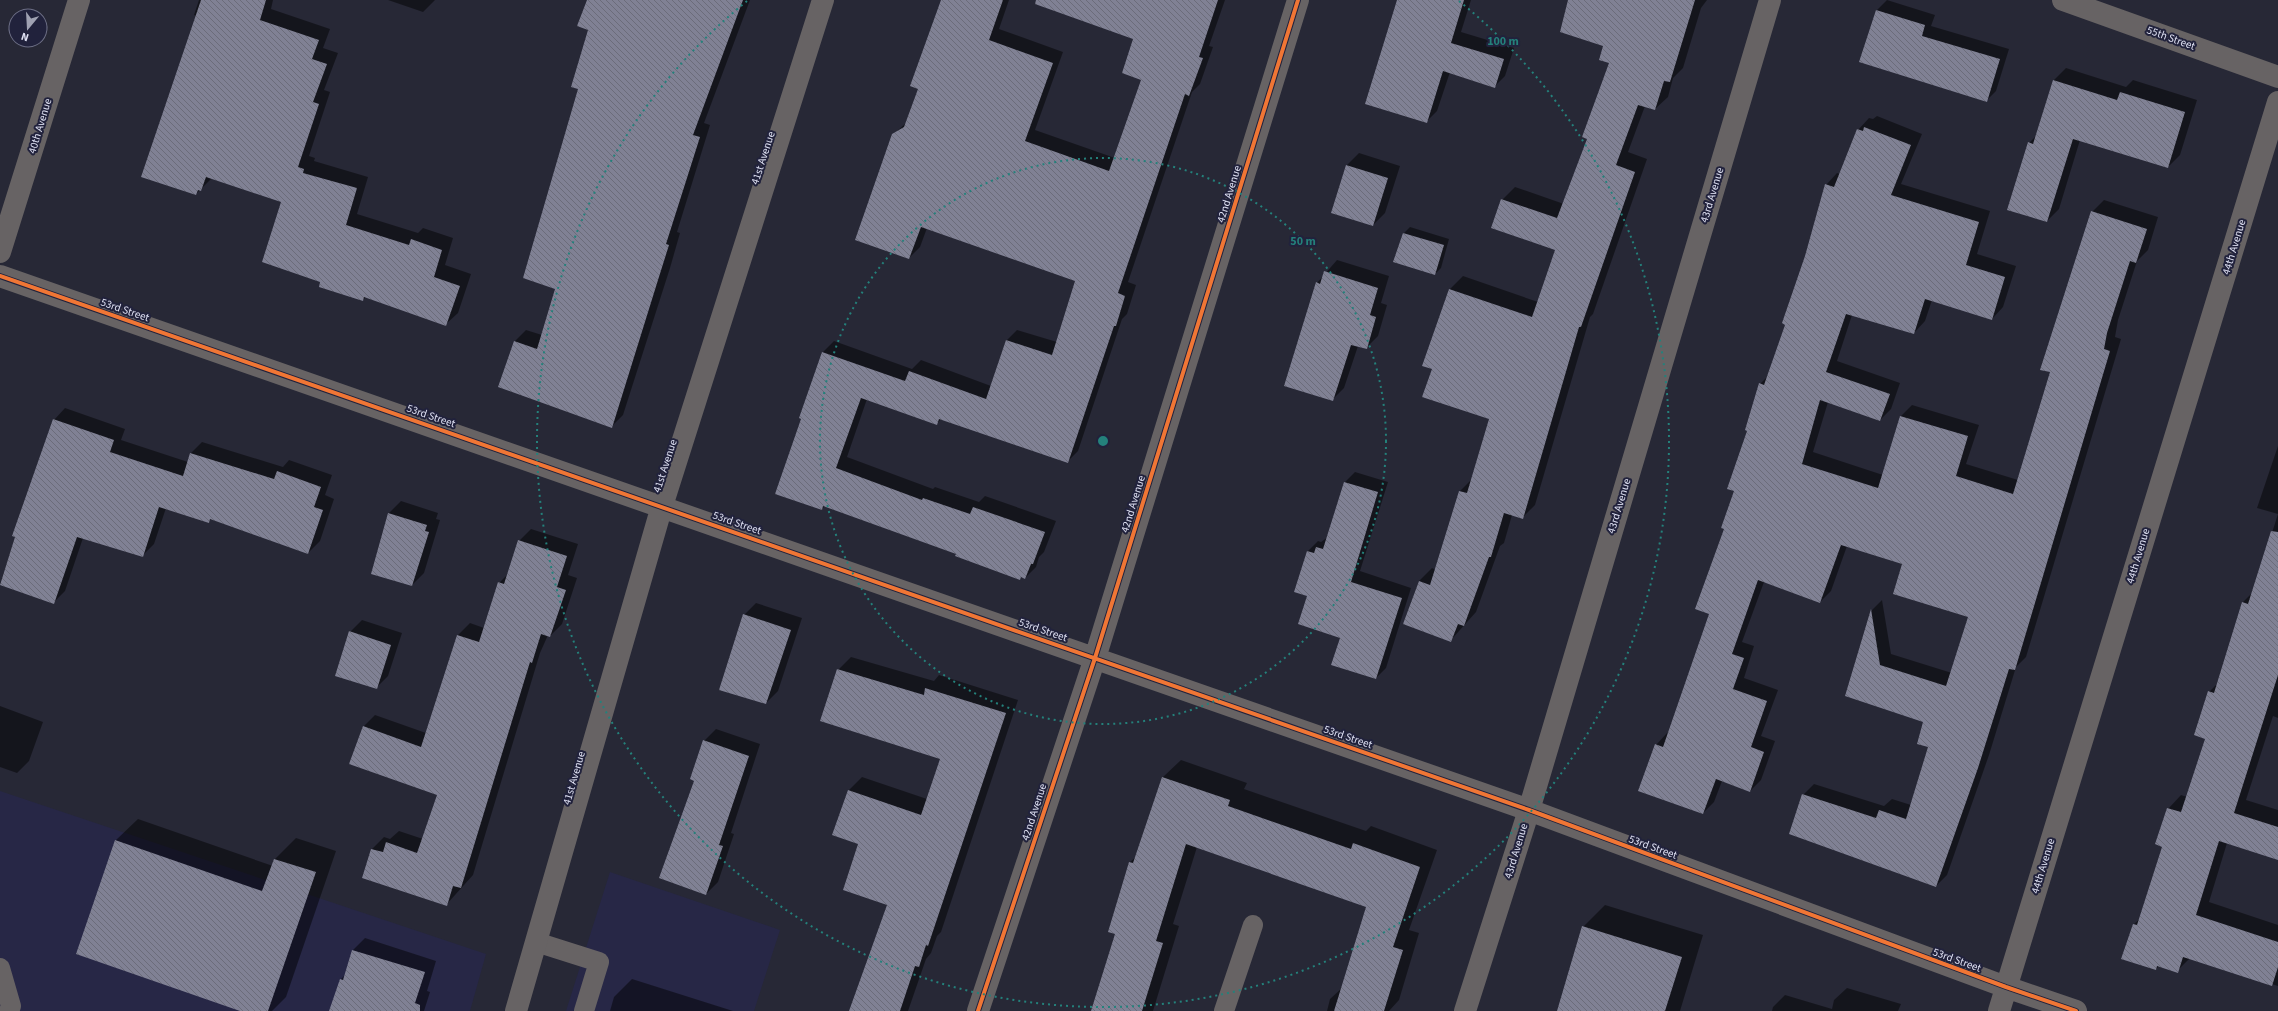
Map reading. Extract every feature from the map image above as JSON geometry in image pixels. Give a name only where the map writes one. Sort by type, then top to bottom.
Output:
[{"type":"street","name":"40th Avenue","points":[[0,252],[79,0]]},
{"type":"street","name":"41st Avenue","points":[[516,1011],[662,506],[823,0]]},
{"type":"street","name":"42nd Avenue","points":[[978,1011],[1095,658],[1298,0]]},
{"type":"street","name":"43rd Avenue","points":[[1466,1011],[1529,810],[1770,0]]},
{"type":"street","name":"55th Street","points":[[2063,0],[2278,77]]},
{"type":"street","name":"44th Avenue","points":[[1999,1011],[2278,102]]},
{"type":"street","name":"53rd Street","points":[[0,276],[1529,810],[2006,988],[2076,1011]]},
{"type":"lane","points":[[1224,1011],[1253,925]]},
{"type":"lane","points":[[536,942],[600,962],[584,1011]]},
{"type":"lane","points":[[0,968],[11,1006],[9,1011]]},
{"type":"shaded area","points":[[0,791],[486,954],[470,1011],[0,1011]]},
{"type":"shaded area","points":[[610,872],[780,930],[754,1011],[566,1011]]},
{"type":"building","points":[[201,0],[266,0],[260,20],[319,40],[312,59],[327,64],[313,102],[319,104],[298,167],[304,169],[303,173],[357,188],[346,225],[409,245],[411,239],[442,250],[434,277],[460,286],[446,326],[364,297],[363,301],[319,287],[320,282],[262,262],[281,202],[206,177],[201,191],[198,190],[196,195],[141,177]]},
{"type":"building","points":[[587,0],[743,0],[693,135],[700,137],[666,244],[669,245],[612,428],[498,387],[514,341],[537,349],[555,289],[523,278],[578,89],[571,87],[588,30],[577,26]]},
{"type":"building","points":[[941,0],[1003,0],[989,40],[1053,63],[1025,141],[1109,171],[1141,80],[1122,73],[1133,39],[1035,4],[1036,0],[1218,0],[1199,57],[1203,58],[1189,96],[1185,94],[1118,293],[1125,296],[1068,463],[939,419],[937,425],[861,398],[836,468],[922,500],[923,498],[970,514],[973,507],[1045,532],[1033,564],[1031,564],[1025,579],[1021,577],[1020,580],[955,556],[956,554],[823,506],[822,510],[775,494],[822,352],[905,381],[909,371],[986,399],[1006,340],[1052,355],[1075,281],[921,227],[909,259],[855,240],[892,134],[904,127],[918,89],[910,86]]},
{"type":"building","points":[[1397,0],[1464,0],[1451,43],[1504,59],[1495,88],[1443,71],[1427,123],[1365,104]]},
{"type":"building","points":[[1568,0],[1695,0],[1670,82],[1664,81],[1655,110],[1638,105],[1616,165],[1635,172],[1581,327],[1579,327],[1523,519],[1504,513],[1491,557],[1489,557],[1464,626],[1458,624],[1451,642],[1403,624],[1419,581],[1430,585],[1459,491],[1467,493],[1489,419],[1422,397],[1432,369],[1422,366],[1449,289],[1532,317],[1555,250],[1491,228],[1501,199],[1557,218],[1587,139],[1582,137],[1609,63],[1599,60],[1603,46],[1560,32]]},
{"type":"building","points":[[1876,10],[1925,25],[1922,36],[2000,59],[1987,102],[1859,62]]},
{"type":"building","points":[[2053,80],[2117,100],[2120,92],[2185,112],[2168,168],[2073,139],[2047,222],[2007,210],[2028,142],[2033,144]]},
{"type":"building","points":[[1864,127],[1911,145],[1891,195],[1979,222],[1966,265],[2005,277],[1992,320],[1925,299],[1914,334],[1846,314],[1826,372],[1890,394],[1880,421],[1820,400],[1802,464],[1878,488],[1900,416],[1968,436],[1956,476],[2013,494],[2050,372],[2040,370],[2091,211],[2147,229],[2136,263],[2130,261],[2107,333],[2104,349],[2110,351],[2015,670],[2009,669],[1978,768],[1936,887],[1789,834],[1802,794],[1876,818],[1879,810],[1906,819],[1928,747],[1917,744],[1923,722],[1845,696],[1871,609],[1880,665],[1946,686],[1968,617],[1893,594],[1902,564],[1841,545],[1820,603],[1758,580],[1732,654],[1744,658],[1733,689],[1767,701],[1751,747],[1764,752],[1750,792],[1716,779],[1703,814],[1638,791],[1655,744],[1663,747],[1709,614],[1695,609],[1724,529],[1721,528],[1734,491],[1727,489],[1747,431],[1745,430],[1759,383],[1764,385],[1785,325],[1782,323],[1805,256],[1825,184],[1834,187],[1857,129],[1863,131]]},
{"type":"building","points":[[1346,165],[1388,178],[1373,226],[1331,213]]},
{"type":"building","points":[[1403,233],[1444,245],[1435,275],[1393,262]]},
{"type":"building","points":[[1324,271],[1378,288],[1370,315],[1376,317],[1367,349],[1351,345],[1333,401],[1284,386],[1316,282],[1320,284]]},
{"type":"building","points":[[53,419],[114,440],[110,452],[183,476],[190,453],[274,479],[277,471],[321,487],[314,507],[323,510],[308,554],[210,519],[209,523],[159,507],[143,557],[77,537],[54,604],[0,585],[15,537],[12,536]]},
{"type":"building","points":[[1344,482],[1378,492],[1351,582],[1402,598],[1376,679],[1331,665],[1340,638],[1298,624],[1307,596],[1294,592],[1307,551],[1314,553],[1316,547],[1323,549]]},
{"type":"building","points":[[388,513],[427,525],[425,531],[429,532],[412,586],[371,574]]},
{"type":"building","points":[[2271,531],[2278,532],[2278,675],[2234,813],[2278,827],[2278,860],[2219,841],[2196,915],[2278,942],[2278,967],[2272,986],[2183,957],[2178,973],[2157,966],[2156,970],[2121,959],[2133,924],[2137,925],[2162,847],[2155,844],[2167,808],[2181,812],[2205,739],[2194,735],[2208,691],[2214,693],[2242,602],[2248,604]]},
{"type":"building","points":[[518,540],[567,556],[557,587],[566,590],[550,637],[541,634],[532,663],[530,662],[461,888],[453,886],[447,906],[362,878],[371,849],[383,852],[386,842],[417,853],[437,795],[349,764],[363,726],[421,747],[457,635],[479,642],[498,582],[504,584]]},
{"type":"building","points":[[743,614],[791,630],[766,704],[719,690]]},
{"type":"building","points":[[349,631],[391,645],[377,689],[335,676]]},
{"type":"building","points":[[837,669],[924,695],[925,688],[1006,713],[928,946],[926,945],[919,967],[915,966],[900,1011],[849,1011],[887,905],[843,890],[858,844],[832,835],[848,790],[921,815],[940,759],[820,721]]},
{"type":"building","points":[[703,740],[749,756],[719,845],[723,846],[706,895],[659,878],[694,781],[690,779]]},
{"type":"building","points":[[1162,777],[1230,800],[1228,806],[1351,849],[1353,843],[1420,867],[1393,947],[1403,950],[1384,1011],[1334,1011],[1366,907],[1186,844],[1156,941],[1163,943],[1142,1011],[1091,1011],[1115,934],[1108,932],[1129,862],[1133,863]]},
{"type":"building","points":[[115,840],[262,891],[274,859],[316,872],[268,1011],[240,1011],[76,954]]},
{"type":"building","points":[[1582,926],[1682,957],[1665,1011],[1557,1011]]},
{"type":"building","points":[[352,950],[425,972],[415,1003],[420,1005],[420,1011],[329,1011],[340,979],[343,980]]},
{"type":"cycle path","points":[[978,1011],[1095,658],[1298,0]]},
{"type":"cycle path","points":[[0,276],[1529,810],[2006,987],[2076,1011]]}]
